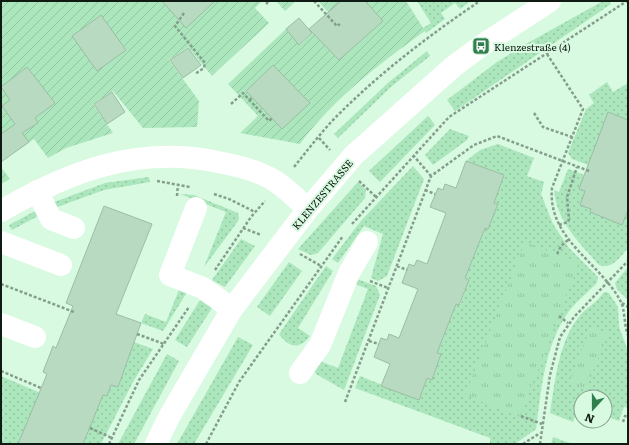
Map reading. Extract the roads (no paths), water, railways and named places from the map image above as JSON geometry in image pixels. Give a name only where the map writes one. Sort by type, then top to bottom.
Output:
[{"type":"street","name":"KLENZESTRASSE","points":[[156,444],[169,417],[232,309],[308,209],[354,155],[452,68],[481,46],[550,1]]},
{"type":"street","points":[[1,210],[37,191],[95,167],[121,160],[158,156],[204,159],[235,165],[254,171],[280,185],[308,209]]},
{"type":"street","points":[[37,191],[51,219],[74,228]]},
{"type":"street","points":[[201,196],[170,275],[203,288],[232,309]]},
{"type":"street","points":[[1,242],[61,265]]},
{"type":"street","points":[[300,373],[320,345],[349,273],[368,242]]},
{"type":"street","points":[[1,324],[35,337]]},
{"type":"place","name":"Klenzestraße (4)","points":[[481,46]]}]
